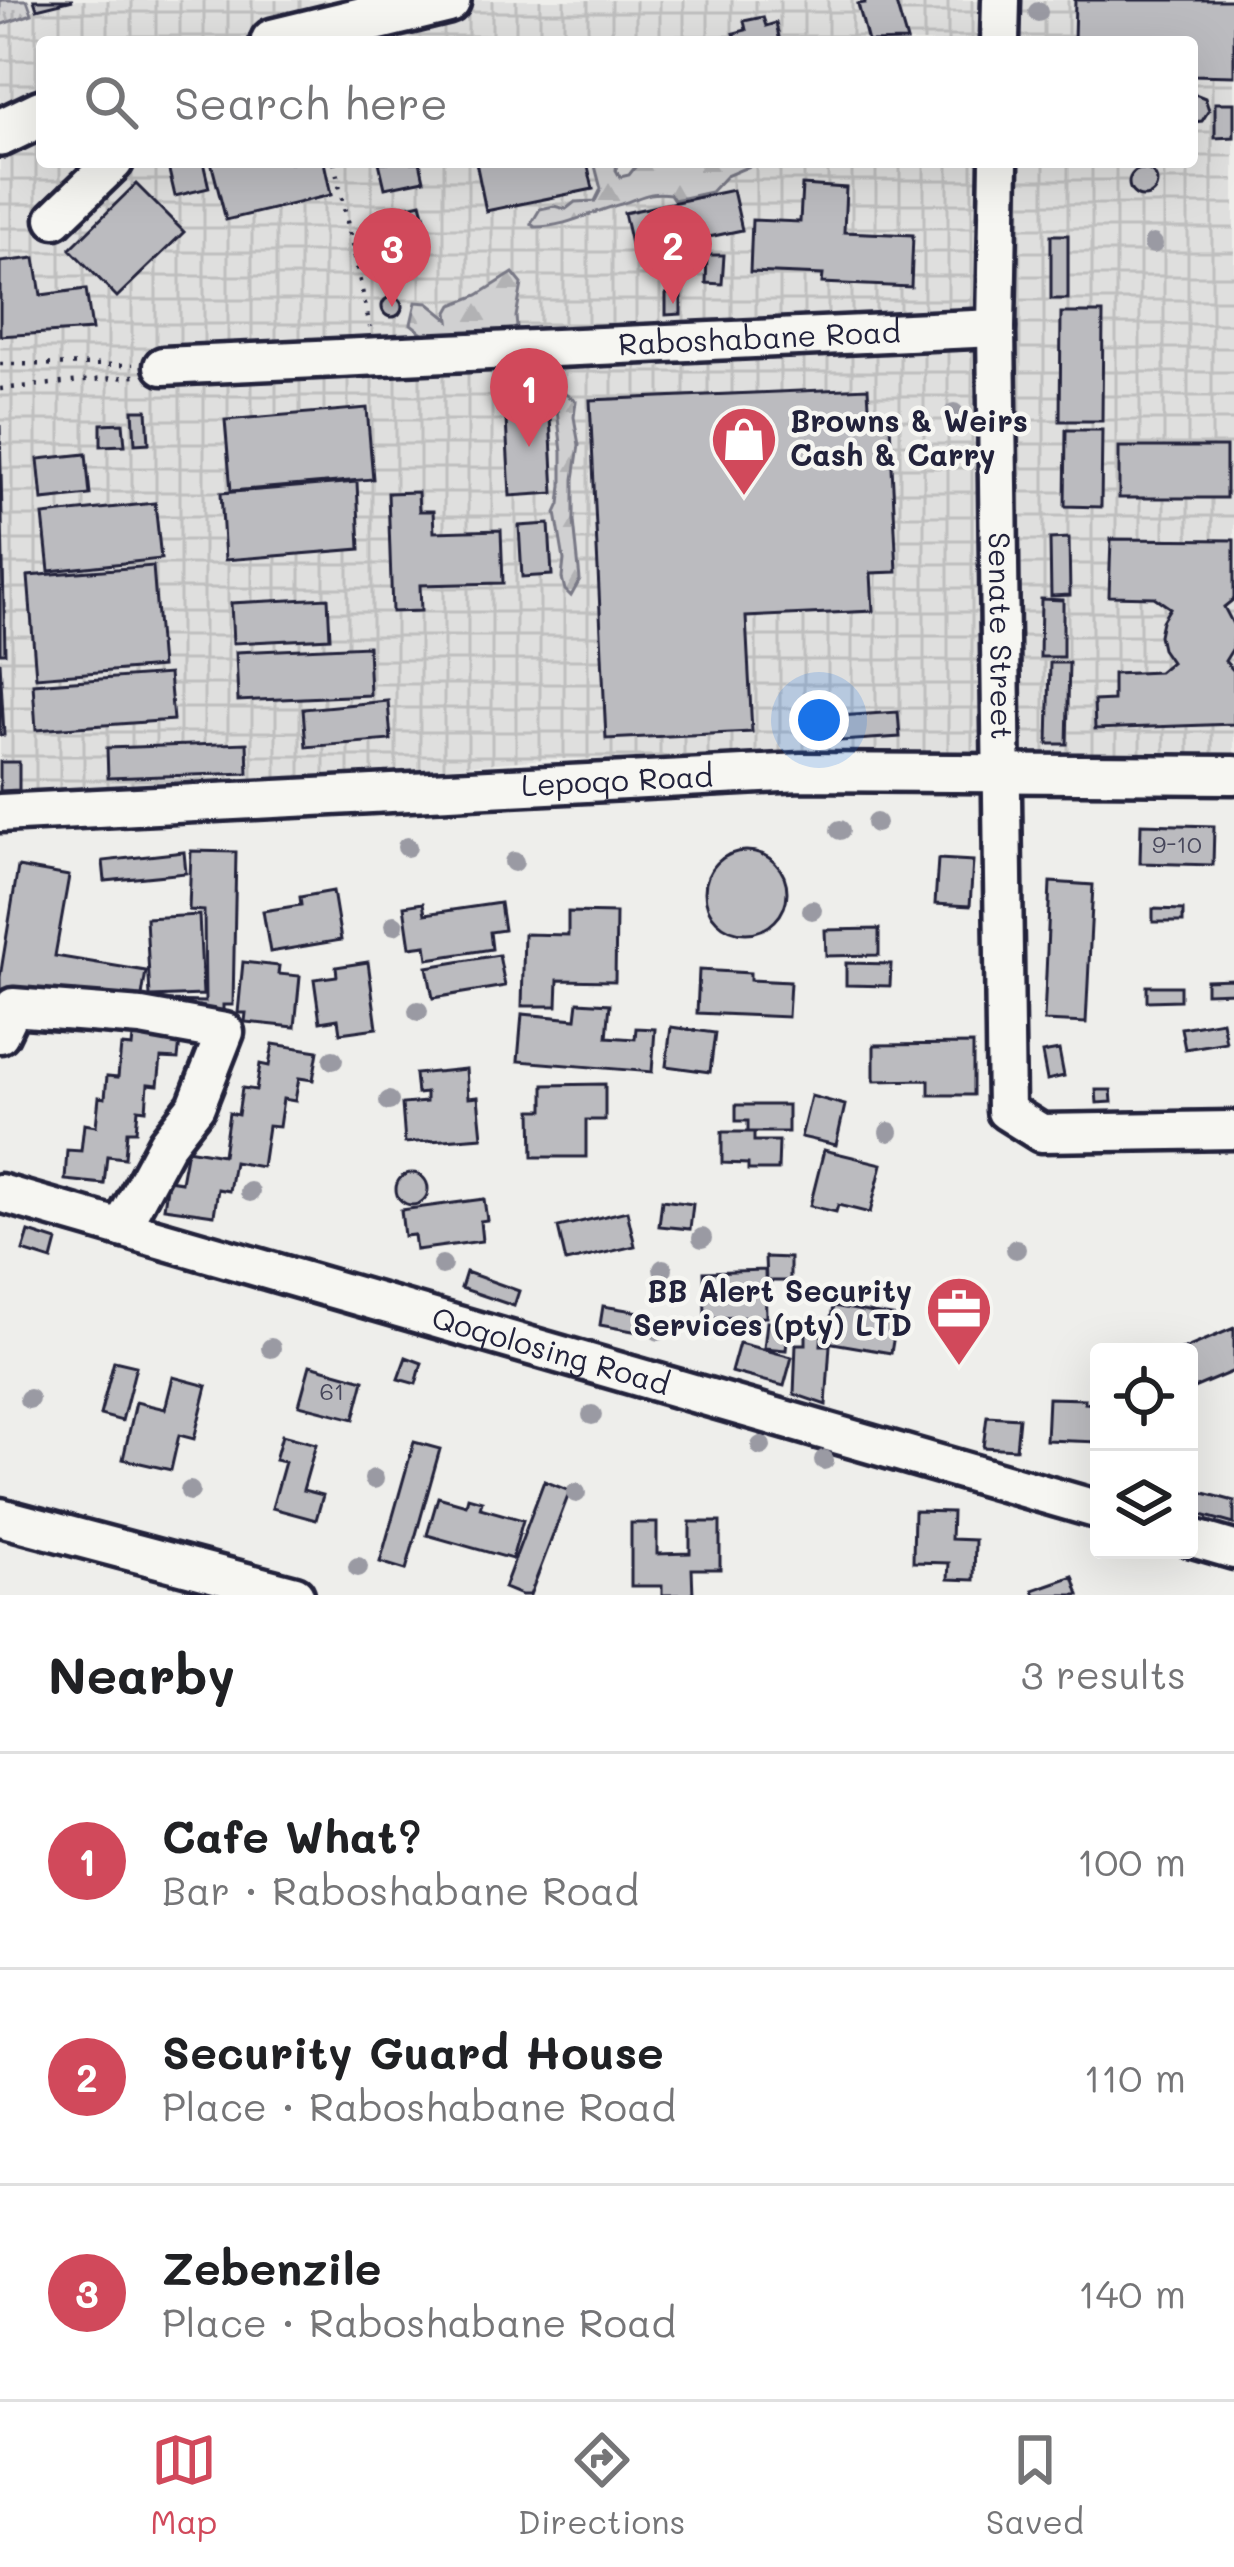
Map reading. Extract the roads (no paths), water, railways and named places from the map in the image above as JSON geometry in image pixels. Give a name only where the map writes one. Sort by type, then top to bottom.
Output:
[{"type":"main road","points":[[299,36],[447,0]]},
{"type":"main road","points":[[0,132],[36,115]]},
{"type":"street","points":[[1000,36],[1001,0]]},
{"type":"street","points":[[55,219],[108,168]]},
{"type":"street","name":"Senate Street","points":[[998,168],[1006,1111],[1041,1133],[1234,1130]]},
{"type":"street","name":"Raboshabane Road","points":[[163,366],[996,328]]},
{"type":"street","name":"Lepoqo Road","points":[[0,813],[801,772],[1234,776]]},
{"type":"street","points":[[0,1034],[13,1006],[141,1018],[224,1032],[196,1106],[167,1143],[122,1228]]},
{"type":"street","name":"Qoqolosing Road","points":[[0,1193],[1090,1507]]},
{"type":"street","points":[[0,1517],[295,1595]]},
{"type":"street","points":[[1198,1540],[1234,1550]]},
{"type":"place","name":"Security Guard House","points":[[673,304]]},
{"type":"place","name":"Zebenzile","points":[[392,307]]},
{"type":"place","name":"Cafe What?","points":[[529,447]]},
{"type":"place","name":"Browns & Weirs Cash & Carry","points":[[744,498]]},
{"type":"place","name":"BB Alert Security Services (pty) LTD","points":[[959,1368]]}]
